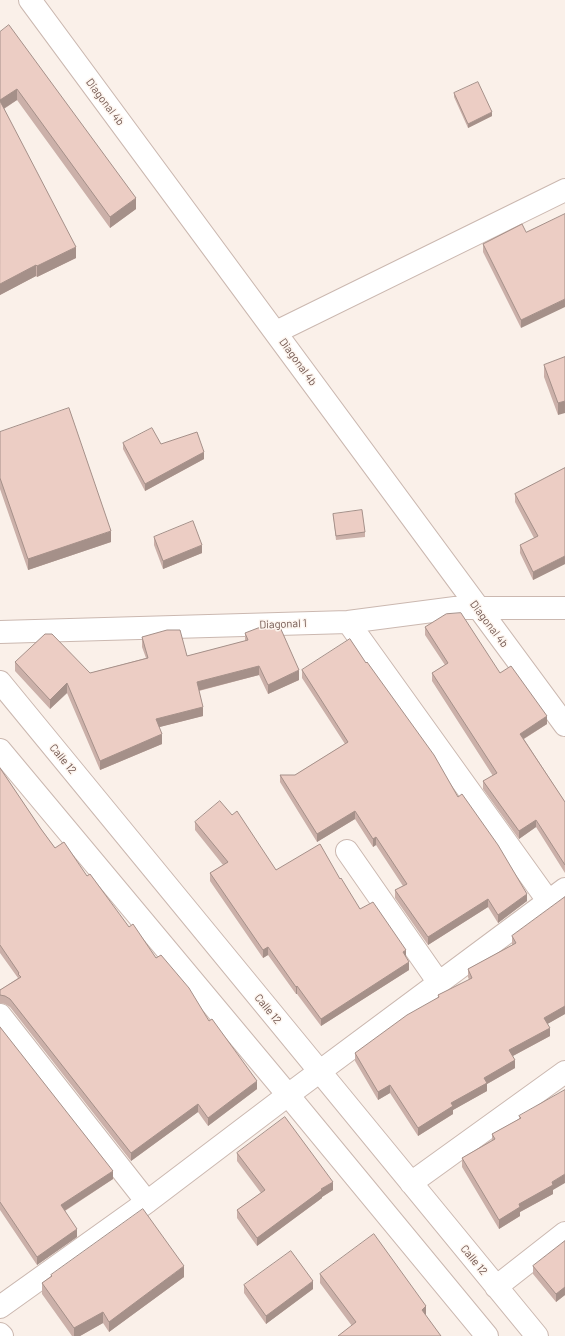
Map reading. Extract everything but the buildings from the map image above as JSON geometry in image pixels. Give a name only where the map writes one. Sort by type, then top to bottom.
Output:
[{"type":"street","name":"Diagonal 4b","points":[[30,0],[565,725]]},
{"type":"street","points":[[276,332],[565,190]]},
{"type":"street","name":"Diagonal 1","points":[[0,632],[348,622],[455,608],[565,608]]},
{"type":"street","points":[[0,1306],[146,1202],[557,895],[348,622]]},
{"type":"street","name":"Calle 12","points":[[0,682],[537,1336]]},
{"type":"street","points":[[0,750],[487,1336]]},
{"type":"street","points":[[347,851],[439,983]]},
{"type":"street","points":[[0,1015],[146,1202]]},
{"type":"street","points":[[411,1183],[565,1072]]},
{"type":"street","points":[[496,1287],[565,1233]]}]
